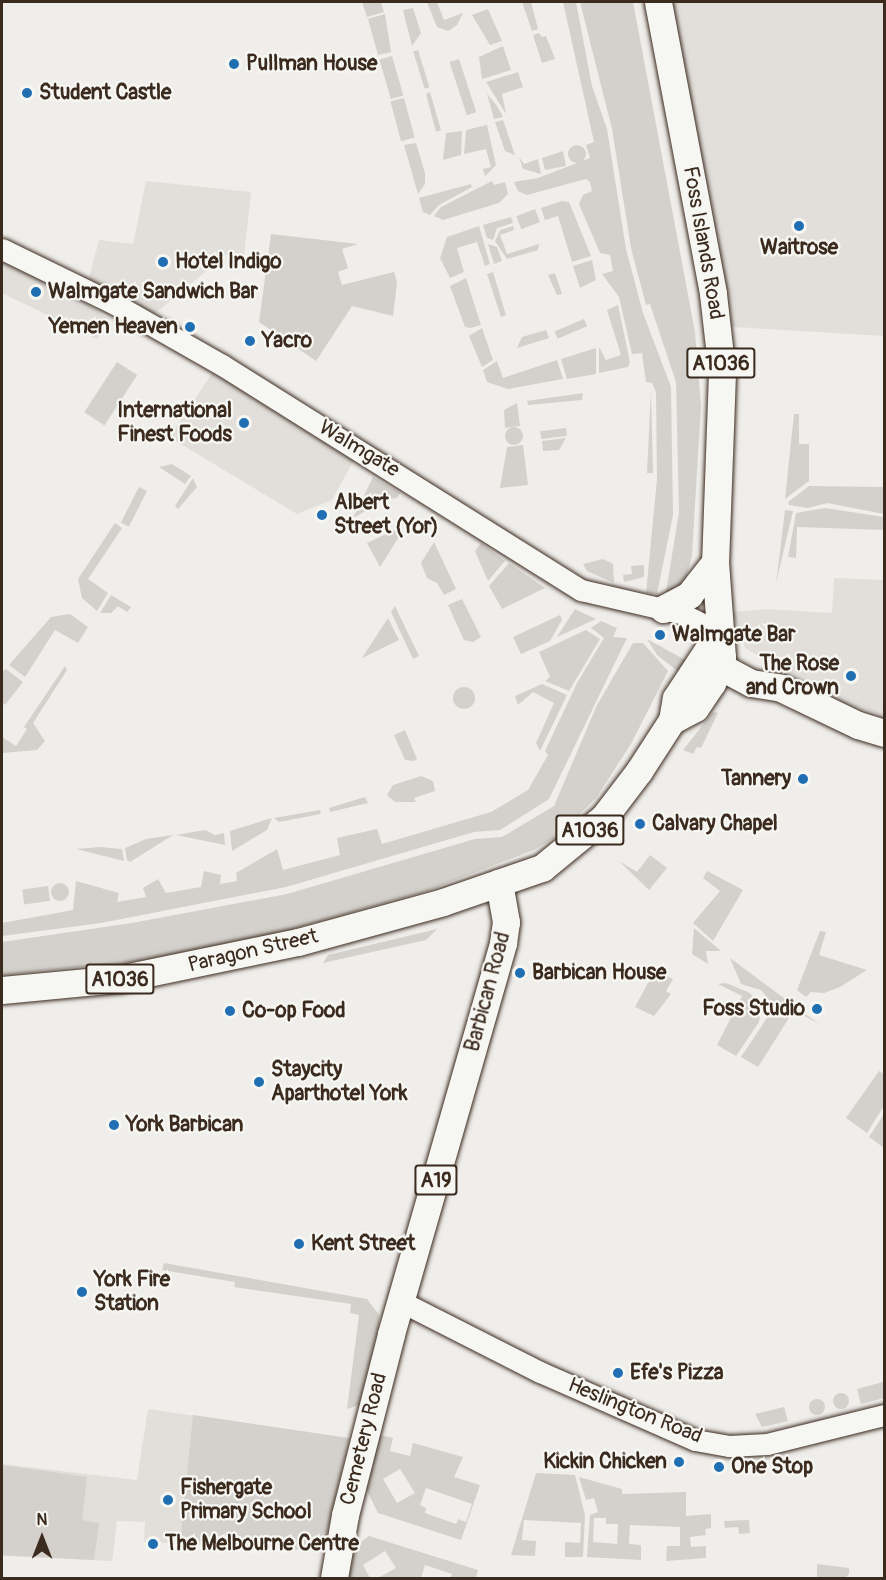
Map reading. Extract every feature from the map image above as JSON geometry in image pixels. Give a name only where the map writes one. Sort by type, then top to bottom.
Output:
[{"type":"main road","name":"Foss Islands Road","points":[[658,2],[705,244],[720,351],[722,427],[715,562],[716,648]]},
{"type":"main road","points":[[663,609],[689,596],[715,562]]},
{"type":"main road","points":[[716,648],[751,683],[781,688],[858,725],[885,733]]},
{"type":"main road","name":"A1036","points":[[499,883],[553,861],[604,817],[672,720],[676,698],[716,648]]},
{"type":"main road","name":"Paragon Street","points":[[2,990],[119,979],[189,967],[363,925],[499,883]]},
{"type":"main road","name":"Barbican Road","points":[[400,1301],[506,935],[499,883]]},
{"type":"main road","name":"Cemetery Road","points":[[334,1578],[345,1515],[400,1301]]},
{"type":"street","name":"Walmgate","points":[[2,249],[115,304],[222,364],[581,590],[663,609],[698,620],[716,648]]},
{"type":"street","name":"Heslington Road","points":[[400,1301],[540,1372],[695,1440],[729,1446],[767,1444],[885,1415]]},
{"type":"shaded area","points":[[362,2],[381,2],[384,12],[367,17]]},
{"type":"shaded area","points":[[427,2],[437,2],[444,20],[463,13],[457,25],[448,31],[437,27]]},
{"type":"shaded area","points":[[522,2],[531,2],[538,29],[532,31]]},
{"type":"shaded area","points":[[563,2],[576,2],[592,86],[607,129],[626,249],[643,313],[671,387],[673,515],[657,594],[646,593],[657,479],[656,392],[652,383],[646,382],[642,353],[632,354],[619,297],[602,274],[613,271],[610,255],[600,253],[579,204],[583,195],[592,191],[590,182],[586,179],[527,195],[518,191],[514,182],[538,178],[590,158],[586,145],[594,142]]},
{"type":"shaded area","points":[[580,2],[633,2],[695,332],[701,405],[692,556],[685,581],[665,598],[679,512],[676,382],[650,304],[646,305],[631,248],[612,129]]},
{"type":"shaded area","points":[[658,2],[884,2],[884,336],[717,326]]},
{"type":"shaded area","points":[[413,8],[421,33],[412,46],[403,10]]},
{"type":"shaded area","points":[[488,9],[502,41],[490,45],[472,15]]},
{"type":"shaded area","points":[[385,14],[391,52],[378,55],[368,19]]},
{"type":"shaded area","points":[[539,33],[542,37],[546,36],[555,59],[542,63],[533,35]]},
{"type":"shaded area","points":[[503,46],[511,70],[482,79],[479,57]]},
{"type":"shaded area","points":[[418,50],[429,87],[425,89],[413,51]]},
{"type":"shaded area","points":[[392,56],[403,95],[391,99],[380,60]]},
{"type":"shaded area","points":[[459,59],[476,112],[467,115],[449,62]]},
{"type":"shaded area","points":[[518,72],[523,87],[502,94],[506,114],[486,82]]},
{"type":"shaded area","points":[[430,92],[441,130],[436,132],[426,94]]},
{"type":"shaded area","points":[[487,94],[497,106],[503,117],[494,119]]},
{"type":"shaded area","points":[[404,98],[415,138],[401,141],[390,102]]},
{"type":"shaded area","points":[[503,120],[515,155],[505,151],[495,122]]},
{"type":"shaded area","points":[[487,125],[496,165],[485,176],[483,169],[491,167],[486,149],[464,154],[466,130]]},
{"type":"shaded area","points":[[462,131],[461,155],[443,160],[446,133]]},
{"type":"shaded area","points":[[416,143],[425,173],[425,184],[418,194],[404,145]]},
{"type":"shaded area","points":[[577,145],[583,148],[586,154],[583,160],[577,163],[571,160],[568,154],[571,148]]},
{"type":"shaded area","points":[[563,151],[566,166],[545,170],[542,158]]},
{"type":"shaded area","points":[[519,157],[524,164],[538,159],[541,174],[523,169]]},
{"type":"shaded area","points":[[146,181],[251,192],[244,256],[226,255],[153,315],[122,301],[89,278],[99,240],[133,244]]},
{"type":"shaded area","points":[[492,181],[494,185],[505,182],[508,194],[499,203],[443,220],[434,216],[441,207]]},
{"type":"shaded area","points":[[471,184],[472,187],[439,205],[430,215],[423,212],[419,198]]},
{"type":"shaded area","points":[[562,201],[569,202],[591,256],[572,262],[558,216],[545,220],[541,208]]},
{"type":"shaded area","points":[[535,209],[540,222],[521,229],[516,216]]},
{"type":"shaded area","points":[[511,217],[513,223],[497,228],[493,240],[487,238],[483,225]]},
{"type":"shaded area","points":[[479,226],[490,264],[485,266],[477,242],[457,248],[464,272],[450,278],[440,258],[447,237]]},
{"type":"shaded area","points":[[513,226],[514,230],[500,235],[507,254],[539,244],[538,250],[507,259],[495,241],[500,230]]},
{"type":"shaded area","points":[[271,234],[358,244],[342,249],[348,268],[338,272],[342,285],[394,272],[397,282],[393,316],[352,306],[316,361],[259,322]]},
{"type":"shaded area","points":[[2,242],[108,319],[97,339],[2,293]]},
{"type":"shaded area","points":[[488,244],[497,247],[502,261],[494,264]]},
{"type":"shaded area","points":[[592,260],[596,280],[580,288],[573,266]]},
{"type":"shaded area","points":[[493,272],[506,315],[501,317],[487,274]]},
{"type":"shaded area","points":[[555,273],[562,294],[557,295],[548,275]]},
{"type":"shaded area","points":[[466,278],[481,325],[471,328],[465,327],[450,286]]},
{"type":"shaded area","points":[[618,305],[630,362],[628,367],[599,373],[599,347],[606,360],[621,355],[607,310]]},
{"type":"shaded area","points":[[584,319],[587,326],[558,339],[555,332]]},
{"type":"shaded area","points":[[482,328],[493,360],[482,367],[469,336]]},
{"type":"shaded area","points":[[546,330],[549,338],[517,348],[522,337]]},
{"type":"shaded area","points":[[596,348],[596,374],[567,379],[561,359]]},
{"type":"shaded area","points":[[557,360],[563,379],[508,389],[487,382],[483,370],[497,361],[503,378]]},
{"type":"shaded area","points":[[117,362],[137,375],[104,425],[84,412]]},
{"type":"shaded area","points":[[215,369],[355,458],[332,500],[297,514],[169,437]]},
{"type":"shaded area","points":[[651,390],[653,473],[647,473]]},
{"type":"shaded area","points":[[583,393],[582,400],[528,405],[527,401]]},
{"type":"shaded area","points":[[517,403],[520,426],[505,428],[504,410]]},
{"type":"shaded area","points":[[794,414],[799,414],[799,444],[809,444],[809,481],[785,499]]},
{"type":"shaded area","points":[[514,427],[520,430],[523,436],[520,442],[514,445],[508,442],[505,436],[508,430]]},
{"type":"shaded area","points":[[566,428],[567,436],[541,439],[540,431]]},
{"type":"shaded area","points":[[566,438],[559,450],[543,451],[542,441]]},
{"type":"shaded area","points":[[523,445],[528,485],[500,488],[507,447]]},
{"type":"shaded area","points":[[172,464],[191,476],[185,484],[159,467]]},
{"type":"shaded area","points":[[373,477],[400,493],[397,498],[387,499],[353,518]]},
{"type":"shaded area","points":[[193,478],[197,487],[178,509],[175,506]]},
{"type":"shaded area","points":[[809,486],[884,487],[884,514],[827,503],[808,508],[789,505],[788,502]]},
{"type":"shaded area","points":[[139,487],[147,491],[129,527],[121,523]]},
{"type":"shaded area","points":[[825,508],[884,517],[884,530],[797,527],[796,558],[788,557],[796,513]]},
{"type":"shaded area","points":[[785,510],[793,511],[776,583],[778,568]]},
{"type":"shaded area","points":[[115,523],[122,528],[88,579],[108,593],[97,611],[82,598],[78,579]]},
{"type":"shaded area","points":[[399,528],[402,532],[380,567],[367,543]]},
{"type":"shaded area","points":[[434,542],[456,589],[444,595],[437,583],[427,578],[421,563]]},
{"type":"shaded area","points":[[481,543],[505,561],[488,581],[475,551]]},
{"type":"shaded area","points":[[603,559],[613,564],[614,583],[587,571],[583,564]]},
{"type":"shaded area","points":[[509,563],[545,588],[502,609],[489,586]]},
{"type":"shaded area","points":[[644,565],[644,577],[624,582],[623,575],[632,574],[631,566]]},
{"type":"shaded area","points":[[834,578],[884,580],[884,716],[826,697],[745,648],[732,612],[767,609],[832,613]]},
{"type":"shaded area","points":[[111,595],[131,607],[127,612],[118,606],[111,613],[100,613]]},
{"type":"shaded area","points":[[462,599],[481,637],[473,642],[464,640],[448,605]]},
{"type":"shaded area","points":[[395,606],[419,656],[413,659],[391,612]]},
{"type":"shaded area","points":[[575,609],[596,619],[557,637]]},
{"type":"shaded area","points":[[70,614],[88,627],[78,643],[55,630],[25,677],[9,665],[51,617]]},
{"type":"shaded area","points":[[560,615],[562,620],[550,641],[521,654],[513,637]]},
{"type":"shaded area","points":[[388,618],[399,640],[362,658]]},
{"type":"shaded area","points":[[601,621],[617,628],[613,637],[627,638],[549,799],[500,830],[474,832],[286,887],[101,923],[2,936],[2,923],[73,910],[76,881],[119,893],[117,902],[146,897],[143,888],[158,879],[166,893],[201,887],[204,871],[221,875],[220,884],[237,881],[236,873],[277,849],[283,870],[340,855],[337,838],[377,829],[382,844],[491,812],[528,790],[548,755],[545,751],[577,683],[604,638],[591,628]]},
{"type":"shaded area","points":[[586,630],[600,639],[569,691],[545,681],[550,677],[539,652]]},
{"type":"shaded area","points":[[647,639],[687,661],[680,673],[657,655]]},
{"type":"shaded area","points":[[633,643],[643,643],[668,671],[631,744],[596,798],[557,836],[536,849],[427,891],[275,934],[138,961],[2,975],[2,942],[132,923],[287,894],[475,839],[502,837],[554,806],[597,705]]},
{"type":"shaded area","points":[[65,666],[67,670],[33,723],[45,741],[37,750],[2,753],[2,737],[16,746],[27,729],[24,727]]},
{"type":"shaded area","points":[[6,669],[23,682],[5,705],[2,702],[2,672]]},
{"type":"shaded area","points":[[542,684],[567,695],[540,751],[536,743],[554,703],[533,692],[518,705],[515,696]]},
{"type":"shaded area","points":[[464,687],[472,690],[475,698],[472,706],[464,709],[456,706],[453,698],[456,690]]},
{"type":"shaded area","points":[[713,712],[718,713],[701,748],[697,747],[693,754],[683,750]]},
{"type":"shaded area","points":[[405,730],[417,759],[414,761],[405,760],[394,735]]},
{"type":"shaded area","points":[[421,776],[433,781],[435,791],[414,798],[416,802],[395,802],[387,795],[393,785]]},
{"type":"shaded area","points":[[365,797],[368,803],[330,812],[329,808]]},
{"type":"shaded area","points":[[320,810],[321,814],[279,822],[274,818]]},
{"type":"shaded area","points":[[272,818],[267,830],[232,851],[230,831]]},
{"type":"shaded area","points":[[205,830],[215,835],[224,833],[225,845],[176,835]]},
{"type":"shaded area","points":[[173,835],[130,862],[127,860],[125,848],[146,839]]},
{"type":"shaded area","points":[[100,847],[122,849],[124,861],[76,849]]},
{"type":"shaded area","points":[[650,855],[667,868],[649,890],[619,861],[637,872]]},
{"type":"shaded area","points":[[707,871],[743,890],[713,941],[693,923],[720,891],[703,878]]},
{"type":"shaded area","points":[[56,883],[64,883],[69,888],[67,899],[56,901],[51,896],[51,888]]},
{"type":"shaded area","points":[[48,886],[50,901],[24,904],[22,890]]},
{"type":"shaded area","points":[[694,928],[721,951],[706,951],[708,964],[692,954]]},
{"type":"shaded area","points":[[437,929],[426,940],[323,963],[328,955]]},
{"type":"shaded area","points":[[820,931],[826,932],[819,955],[867,970],[840,987],[824,993],[811,992],[806,997],[797,990]]},
{"type":"shaded area","points":[[730,958],[819,1024],[794,1010],[758,1067],[741,1057],[771,1012],[770,1001],[761,990],[741,984]]},
{"type":"shaded area","points":[[655,970],[673,979],[666,991],[671,994],[654,1016],[635,1007]]},
{"type":"shaded area","points":[[726,983],[750,993],[761,1009],[759,1022],[736,1056],[717,1045],[742,996],[718,984]]},
{"type":"shaded area","points":[[879,1071],[884,1074],[884,1106],[867,1133],[846,1118]]},
{"type":"shaded area","points":[[884,1114],[884,1148],[869,1137]]},
{"type":"shaded area","points":[[164,1263],[367,1299],[379,1315],[379,1325],[359,1405],[347,1409],[359,1315],[350,1313],[351,1304],[234,1287],[235,1282],[162,1270]]},
{"type":"shaded area","points":[[884,1373],[884,1398],[861,1404],[857,1389],[883,1382]]},
{"type":"shaded area","points":[[841,1393],[847,1395],[849,1401],[847,1407],[841,1409],[835,1407],[833,1401],[835,1395]]},
{"type":"shaded area","points":[[817,1399],[823,1401],[825,1407],[823,1413],[817,1415],[811,1413],[809,1407],[811,1401]]},
{"type":"shaded area","points":[[784,1407],[788,1421],[762,1427],[755,1414]]},
{"type":"shaded area","name":"Fishergate Primary School","points":[[148,1409],[350,1439],[323,1551],[144,1542],[145,1522],[117,1521],[112,1561],[2,1556],[2,1464],[137,1480]]},
{"type":"shaded area","points":[[193,1415],[349,1438],[323,1551],[180,1542]]},
{"type":"shaded area","points":[[380,1435],[393,1438],[390,1451],[410,1456],[413,1443],[463,1457],[454,1477],[480,1485],[461,1540],[378,1513],[366,1489]],"holes":[[[400,1469],[415,1493],[397,1503],[383,1479]],[[426,1488],[472,1504],[466,1522],[458,1519],[456,1524],[425,1513],[426,1508],[420,1505]]]},
{"type":"shaded area","points":[[2,1465],[87,1477],[82,1520],[99,1523],[94,1560],[2,1555]]},
{"type":"shaded area","points":[[536,1473],[575,1475],[585,1515],[583,1557],[565,1557],[565,1542],[580,1543],[581,1523],[524,1520],[522,1540],[536,1541],[535,1556],[511,1555]]},
{"type":"shaded area","points":[[579,1477],[622,1489],[622,1494],[686,1492],[686,1516],[711,1514],[711,1528],[705,1529],[706,1535],[690,1537],[691,1547],[706,1546],[706,1558],[666,1561],[667,1546],[680,1546],[680,1527],[630,1525],[629,1544],[641,1545],[641,1560],[587,1557],[590,1515],[598,1512],[594,1498],[586,1500]],"holes":[[[594,1518],[606,1518],[606,1524],[618,1524],[617,1544],[593,1542]]]},
{"type":"shaded area","points":[[749,1520],[750,1533],[739,1534],[738,1527],[725,1528],[724,1521]]},
{"type":"shaded area","points":[[369,1536],[478,1570],[476,1578],[450,1578],[452,1574],[425,1565],[421,1578],[378,1578],[396,1568],[385,1551],[363,1565],[370,1578],[348,1578],[349,1551]]},
{"type":"shaded area","points":[[817,1564],[849,1568],[849,1574],[845,1578],[817,1578]]},
{"type":"place","name":"Pullman House","points":[[234,64]]},
{"type":"place","name":"Student Castle","points":[[27,93]]},
{"type":"place","name":"Waitrose","points":[[799,226]]},
{"type":"place","name":"Hotel Indigo","points":[[163,262]]},
{"type":"place","name":"Walmgate Sandwich Bar","points":[[36,292]]},
{"type":"place","name":"Yemen Heaven","points":[[190,327]]},
{"type":"place","name":"Yacro","points":[[250,341]]},
{"type":"place","name":"International Finest Foods","points":[[244,423]]},
{"type":"place","name":"Albert Street (Yor)","points":[[322,515]]},
{"type":"place","name":"Walmgate Bar","points":[[660,635]]},
{"type":"place","name":"The Rose and Crown","points":[[851,676]]},
{"type":"place","name":"Tannery","points":[[803,779]]},
{"type":"place","name":"Calvary Chapel","points":[[640,824]]},
{"type":"place","name":"Barbican House","points":[[520,973]]},
{"type":"place","name":"Foss Studio","points":[[817,1009]]},
{"type":"place","name":"Co-op Food","points":[[230,1011]]},
{"type":"place","name":"Staycity Aparthotel York","points":[[259,1082]]},
{"type":"place","name":"York Barbican","points":[[114,1125]]},
{"type":"place","name":"Kent Street","points":[[299,1244]]},
{"type":"place","name":"York Fire Station","points":[[82,1292]]},
{"type":"place","name":"Efe's Pizza","points":[[618,1373]]},
{"type":"place","name":"Kickin Chicken","points":[[679,1462]]},
{"type":"place","name":"One Stop","points":[[719,1467]]},
{"type":"place","name":"Fishergate Primary School","points":[[168,1500]]},
{"type":"place","name":"The Melbourne Centre","points":[[153,1544]]}]
